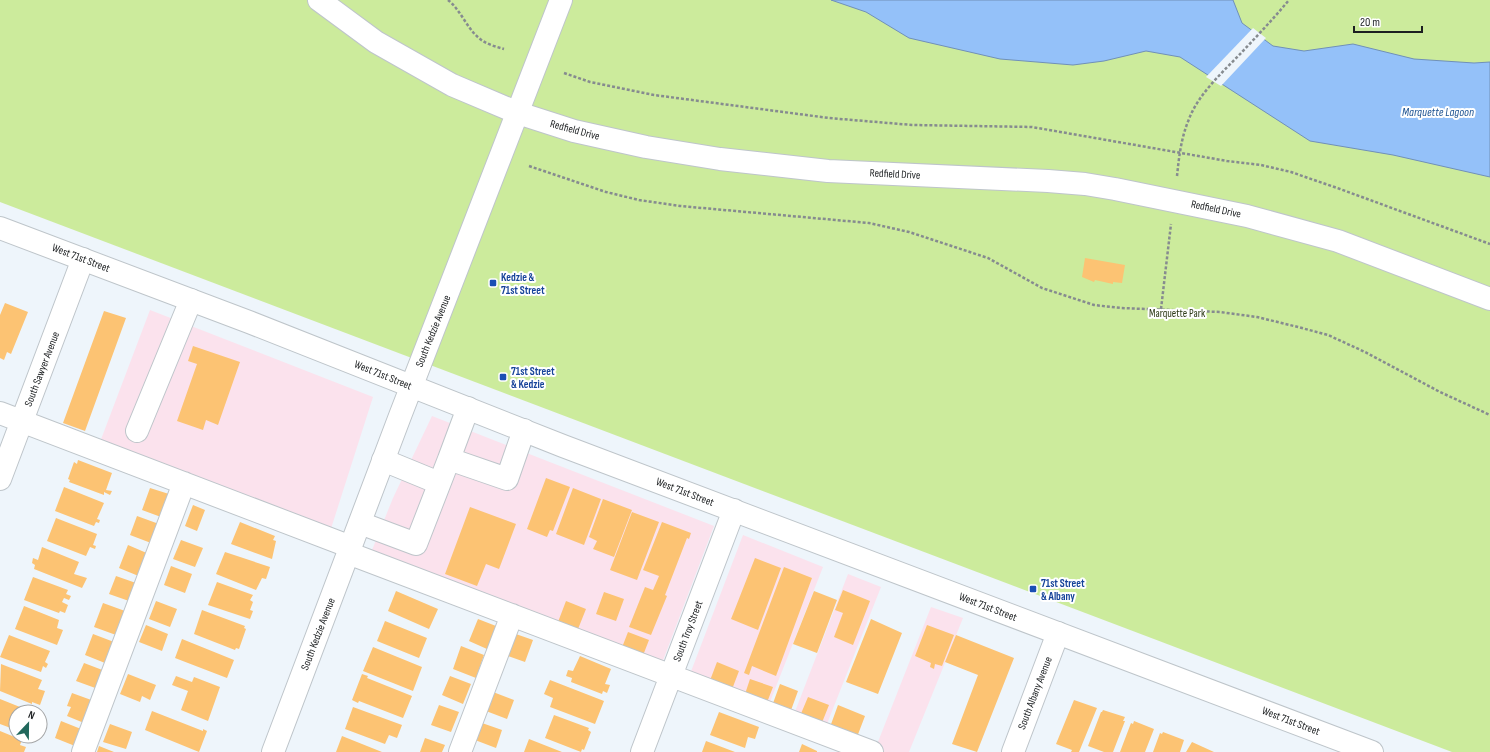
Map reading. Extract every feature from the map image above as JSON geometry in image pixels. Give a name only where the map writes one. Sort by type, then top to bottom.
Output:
[{"type":"main road","name":"Redfield Drive","points":[[319,0],[376,42],[452,85],[518,113],[574,131],[646,147],[720,159],[828,171],[1048,181],[1115,188],[1247,216],[1338,241],[1490,298]]},
{"type":"main road","name":"South Kedzie Avenue","points":[[273,752],[411,386],[561,0]]},
{"type":"main road","name":"West 71st Street","points":[[0,228],[191,300],[524,430],[1372,752]]},
{"type":"main road","name":"South Sawyer Avenue","points":[[0,479],[83,259]]},
{"type":"main road","points":[[137,431],[191,300]]},
{"type":"main road","points":[[360,523],[416,544],[468,408]]},
{"type":"main road","points":[[0,413],[184,483],[512,615],[671,676],[832,745],[872,752]]},
{"type":"main road","points":[[449,459],[507,479],[524,430]]},
{"type":"main road","points":[[383,460],[439,483]]},
{"type":"main road","points":[[83,752],[184,483]]},
{"type":"main road","name":"South Troy Street","points":[[642,752],[734,510]]},
{"type":"main road","points":[[460,752],[512,615]]},
{"type":"main road","name":"South Albany Avenue","points":[[1013,752],[1058,633]]},
{"type":"path","points":[[448,0],[464,18],[473,32],[483,41],[504,49]]},
{"type":"path","points":[[1177,176],[1179,152],[1189,118],[1211,85],[1289,0]]},
{"type":"path","points":[[564,73],[590,82],[654,95],[829,118],[912,125],[1032,128],[1261,165],[1291,172],[1490,244]]},
{"type":"path","points":[[529,166],[606,192],[639,200],[680,206],[868,223],[908,232],[988,258],[1042,288],[1094,305],[1121,308],[1220,312],[1257,318],[1328,336],[1365,352],[1440,392],[1490,415]]},
{"type":"path","points":[[1161,309],[1172,220]]},
{"type":"shaded area","points":[[150,310],[373,397],[328,538],[97,450]]},
{"type":"shaded area","points":[[432,416],[714,526],[659,671],[368,560],[393,498]]},
{"type":"shaded area","points":[[743,535],[823,567],[766,712],[687,682]]},
{"type":"shaded area","points":[[848,574],[881,587],[823,734],[791,722]]},
{"type":"shaded area","points":[[931,607],[963,618],[909,752],[874,752]]},
{"type":"green space","name":"Marquette Park","points":[[0,0],[1490,0],[1490,752],[1452,752],[0,202]]},
{"type":"water","name":"Marquette Lagoon","points":[[831,0],[1233,0],[1242,23],[1273,46],[1304,51],[1353,44],[1414,59],[1474,63],[1490,62],[1490,177],[1393,155],[1310,141],[1180,57],[1146,51],[1104,61],[1073,65],[1000,59],[909,38],[866,12]]},
{"type":"pier","points":[[1253,28],[1266,38],[1221,86],[1206,77]]},
{"type":"building","points":[[1085,258],[1125,265],[1122,283],[1113,282],[1113,284],[1095,280],[1094,282],[1082,277]]},
{"type":"building","points":[[5,303],[28,312],[11,354],[7,352],[4,360],[0,358],[0,315]]},
{"type":"building","points":[[104,311],[126,318],[85,431],[63,423]]},
{"type":"building","points":[[193,346],[240,362],[218,425],[206,420],[203,430],[177,421],[197,364],[188,361]]},
{"type":"building","points":[[78,460],[112,473],[106,490],[112,491],[110,495],[104,492],[104,495],[69,482],[70,480],[68,479],[74,462],[77,464]]},
{"type":"building","points":[[546,478],[570,487],[553,531],[550,530],[547,537],[527,529]]},
{"type":"building","points":[[64,487],[104,503],[97,519],[100,520],[99,523],[96,522],[94,526],[55,511]]},
{"type":"building","points":[[150,488],[169,494],[161,517],[142,510]]},
{"type":"building","points":[[573,488],[601,499],[584,545],[556,534]]},
{"type":"building","points":[[603,499],[632,510],[614,557],[593,549],[597,541],[589,537]]},
{"type":"building","points":[[193,505],[205,510],[197,531],[185,526]]},
{"type":"building","points":[[470,507],[516,524],[499,569],[486,564],[477,586],[445,574]]},
{"type":"building","points":[[632,512],[659,522],[637,580],[610,570]]},
{"type":"building","points":[[137,516],[159,524],[151,543],[130,535]]},
{"type":"building","points":[[56,518],[97,534],[93,545],[96,546],[95,549],[90,547],[86,556],[47,541]]},
{"type":"building","points":[[240,522],[275,536],[273,540],[276,541],[272,559],[231,544]]},
{"type":"building","points":[[662,522],[691,533],[689,539],[687,538],[665,595],[667,596],[651,635],[629,627],[645,587],[653,590],[659,576],[643,570]]},
{"type":"building","points":[[181,540],[203,548],[195,567],[173,559]]},
{"type":"building","points":[[128,545],[149,554],[141,577],[119,568]]},
{"type":"building","points":[[42,547],[79,562],[74,574],[87,578],[82,588],[34,569],[35,565],[32,563],[33,558],[38,560]]},
{"type":"building","points":[[225,552],[270,567],[266,579],[262,578],[256,590],[216,574]]},
{"type":"building","points":[[755,558],[781,568],[758,630],[731,619]]},
{"type":"building","points":[[171,566],[192,574],[185,593],[164,585]]},
{"type":"building","points":[[784,567],[812,578],[776,676],[752,666],[749,675],[744,673]]},
{"type":"building","points":[[116,576],[136,583],[129,601],[109,594]]},
{"type":"building","points":[[33,577],[68,590],[66,594],[71,596],[69,600],[64,598],[62,602],[68,605],[65,613],[60,611],[59,613],[24,600]]},
{"type":"building","points":[[217,582],[253,595],[250,600],[253,602],[250,610],[253,611],[250,619],[208,605]]},
{"type":"building","points":[[843,590],[870,601],[853,645],[834,637],[843,613],[835,610]]},
{"type":"building","points":[[396,591],[438,609],[429,629],[388,611]]},
{"type":"building","points":[[814,591],[837,600],[817,653],[793,644]]},
{"type":"building","points":[[604,592],[624,599],[616,621],[596,614]]},
{"type":"building","points":[[156,601],[177,609],[170,627],[149,619]]},
{"type":"building","points":[[566,601],[586,609],[578,629],[558,622]]},
{"type":"building","points":[[103,603],[125,611],[116,635],[94,627]]},
{"type":"building","points":[[24,606],[59,620],[57,628],[63,630],[57,645],[15,629]]},
{"type":"building","points":[[202,610],[245,626],[244,628],[246,629],[239,649],[236,648],[235,650],[194,634]]},
{"type":"building","points":[[478,619],[496,626],[487,649],[469,641]]},
{"type":"building","points":[[871,619],[902,633],[878,694],[846,682]]},
{"type":"building","points":[[385,621],[427,638],[419,658],[377,641]]},
{"type":"building","points":[[146,625],[168,634],[162,651],[139,642]]},
{"type":"building","points":[[927,625],[954,635],[942,666],[935,664],[934,669],[930,667],[931,663],[915,656]]},
{"type":"building","points":[[628,632],[649,640],[642,658],[621,650]]},
{"type":"building","points":[[513,633],[533,640],[525,662],[505,655]]},
{"type":"building","points":[[93,634],[114,642],[105,663],[85,655]]},
{"type":"building","points":[[9,635],[50,651],[45,662],[48,664],[46,668],[43,666],[41,672],[0,657]]},
{"type":"building","points":[[956,635],[1014,658],[977,752],[952,744],[978,675],[945,662]]},
{"type":"building","points":[[182,639],[234,660],[227,678],[175,658]]},
{"type":"building","points":[[461,646],[484,655],[476,678],[453,669]]},
{"type":"building","points":[[373,647],[422,667],[413,691],[363,671]]},
{"type":"building","points":[[580,656],[611,669],[605,684],[610,685],[607,693],[603,691],[602,694],[571,682],[572,678],[566,676],[568,670],[573,671]]},
{"type":"building","points":[[717,662],[739,671],[731,692],[709,683]]},
{"type":"building","points":[[84,663],[105,671],[98,689],[76,681]]},
{"type":"building","points":[[1,664],[42,680],[38,689],[45,691],[40,704],[32,702],[32,704],[0,691]]},
{"type":"building","points":[[128,674],[156,685],[150,700],[142,696],[140,702],[120,694]]},
{"type":"building","points":[[362,674],[368,676],[367,678],[412,696],[403,718],[359,701],[358,703],[352,700]]},
{"type":"building","points":[[176,676],[192,682],[194,677],[220,687],[208,721],[181,710],[188,691],[172,685]]},
{"type":"building","points":[[450,676],[471,684],[463,704],[442,695]]},
{"type":"building","points":[[750,679],[773,687],[766,705],[744,697]]},
{"type":"building","points":[[550,680],[604,701],[595,724],[550,707],[553,698],[544,694]]},
{"type":"building","points":[[780,684],[798,691],[790,713],[772,706]]},
{"type":"building","points":[[493,692],[514,700],[507,719],[486,711]]},
{"type":"building","points":[[72,693],[94,701],[84,723],[67,716],[71,707],[67,706]]},
{"type":"building","points":[[808,697],[829,705],[821,725],[800,716]]},
{"type":"building","points":[[0,699],[12,704],[8,704],[8,727],[0,724]]},
{"type":"building","points":[[1074,700],[1097,708],[1079,752],[1071,752],[1072,750],[1056,744]]},
{"type":"building","points":[[439,705],[459,712],[451,732],[431,725]]},
{"type":"building","points":[[838,705],[865,716],[857,737],[830,727]]},
{"type":"building","points":[[353,707],[402,725],[397,738],[389,735],[385,744],[345,729]]},
{"type":"building","points":[[1103,710],[1125,717],[1123,721],[1125,721],[1113,752],[1104,752],[1088,746]]},
{"type":"building","points":[[152,711],[203,731],[203,729],[207,731],[199,752],[145,730]]},
{"type":"building","points":[[719,712],[759,727],[755,739],[748,737],[745,748],[710,735]]},
{"type":"building","points":[[554,715],[589,728],[588,730],[591,732],[584,750],[582,749],[581,752],[545,738]]},
{"type":"building","points":[[61,721],[81,729],[75,746],[55,738]]},
{"type":"building","points":[[1134,721],[1154,729],[1145,752],[1120,752],[1131,723],[1133,724]]},
{"type":"building","points":[[482,723],[502,730],[496,748],[475,740]]},
{"type":"building","points":[[110,724],[132,732],[126,749],[103,742]]},
{"type":"building","points":[[0,731],[8,734],[8,744],[20,744],[26,747],[24,752],[0,752]]},
{"type":"building","points":[[1163,732],[1184,740],[1180,752],[1153,752],[1160,733],[1162,734]]},
{"type":"building","points":[[342,736],[382,752],[336,752]]},
{"type":"building","points":[[425,738],[445,745],[442,752],[420,752]]},
{"type":"building","points":[[529,739],[562,752],[524,752]]},
{"type":"building","points":[[706,741],[735,752],[702,752]]},
{"type":"building","points":[[1192,742],[1214,752],[1186,752]]},
{"type":"building","points":[[802,744],[817,751],[817,752],[799,752]]},
{"type":"building","points":[[99,746],[114,752],[97,752]]},
{"type":"place","name":"Kedzie & 71st Street","points":[[493,283]]},
{"type":"place","name":"71st Street & Kedzie","points":[[503,377]]},
{"type":"place","name":"71st Street & Albany","points":[[1033,589]]}]
